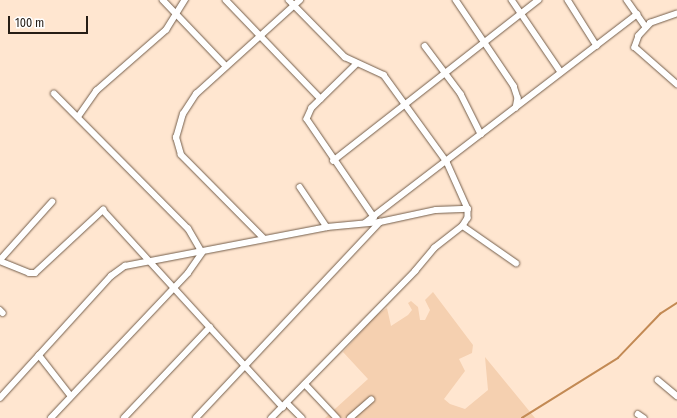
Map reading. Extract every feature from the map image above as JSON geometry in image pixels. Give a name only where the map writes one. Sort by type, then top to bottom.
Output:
[{"type":"street","points":[[163,0],[226,66]]},
{"type":"street","points":[[78,117],[90,97],[171,23],[185,0]]},
{"type":"street","points":[[226,0],[321,99]]},
{"type":"street","points":[[272,418],[422,265],[435,248],[463,226],[468,218],[468,209],[447,162],[408,104],[384,75],[372,67],[357,64],[345,57],[289,0]]},
{"type":"street","points":[[264,239],[181,155],[177,146],[183,114],[196,94],[300,0]]},
{"type":"street","points":[[456,0],[517,92],[516,108]]},
{"type":"street","points":[[512,0],[561,72]]},
{"type":"street","points":[[333,161],[408,104],[538,0]]},
{"type":"street","points":[[568,0],[597,46]]},
{"type":"street","points":[[627,0],[646,27]]},
{"type":"street","points":[[365,223],[447,162],[637,14]]},
{"type":"street","points":[[677,14],[660,18],[646,27],[635,42],[636,51],[677,84]]},
{"type":"street","points":[[171,23],[183,21]]},
{"type":"street","points":[[425,46],[461,94],[481,134]]},
{"type":"street","points":[[357,64],[308,113],[307,119],[333,161],[374,217]]},
{"type":"street","points":[[54,94],[188,229],[202,253]]},
{"type":"street","points":[[300,186],[327,227]]},
{"type":"street","points":[[52,202],[0,260],[29,273],[35,273],[103,210],[175,286],[246,367],[285,405],[302,418]]},
{"type":"street","points":[[0,398],[111,276],[125,266],[202,253],[327,227],[380,222],[424,212],[468,209]]},
{"type":"street","points":[[196,418],[246,367],[380,222]]},
{"type":"street","points":[[463,226],[516,263]]},
{"type":"street","points":[[51,418],[175,286],[202,253]]},
{"type":"street","points":[[124,418],[210,327]]},
{"type":"street","points":[[39,355],[71,396]]},
{"type":"street","points":[[658,380],[677,396]]},
{"type":"street","points":[[305,384],[337,418]]},
{"type":"street","points":[[350,418],[371,400]]},
{"type":"street","points":[[638,414],[644,418]]},
{"type":"shaded area","points":[[433,292],[473,345],[472,353],[459,359],[465,371],[444,399],[450,404],[465,409],[488,390],[485,357],[535,418],[325,418],[368,379],[343,352],[375,316],[387,308],[391,326],[408,315],[412,310],[408,303],[411,301],[418,307],[420,320],[425,320],[430,310],[425,300]]},
{"type":"waterway","points":[[522,418],[618,358],[660,314],[677,303]]}]
